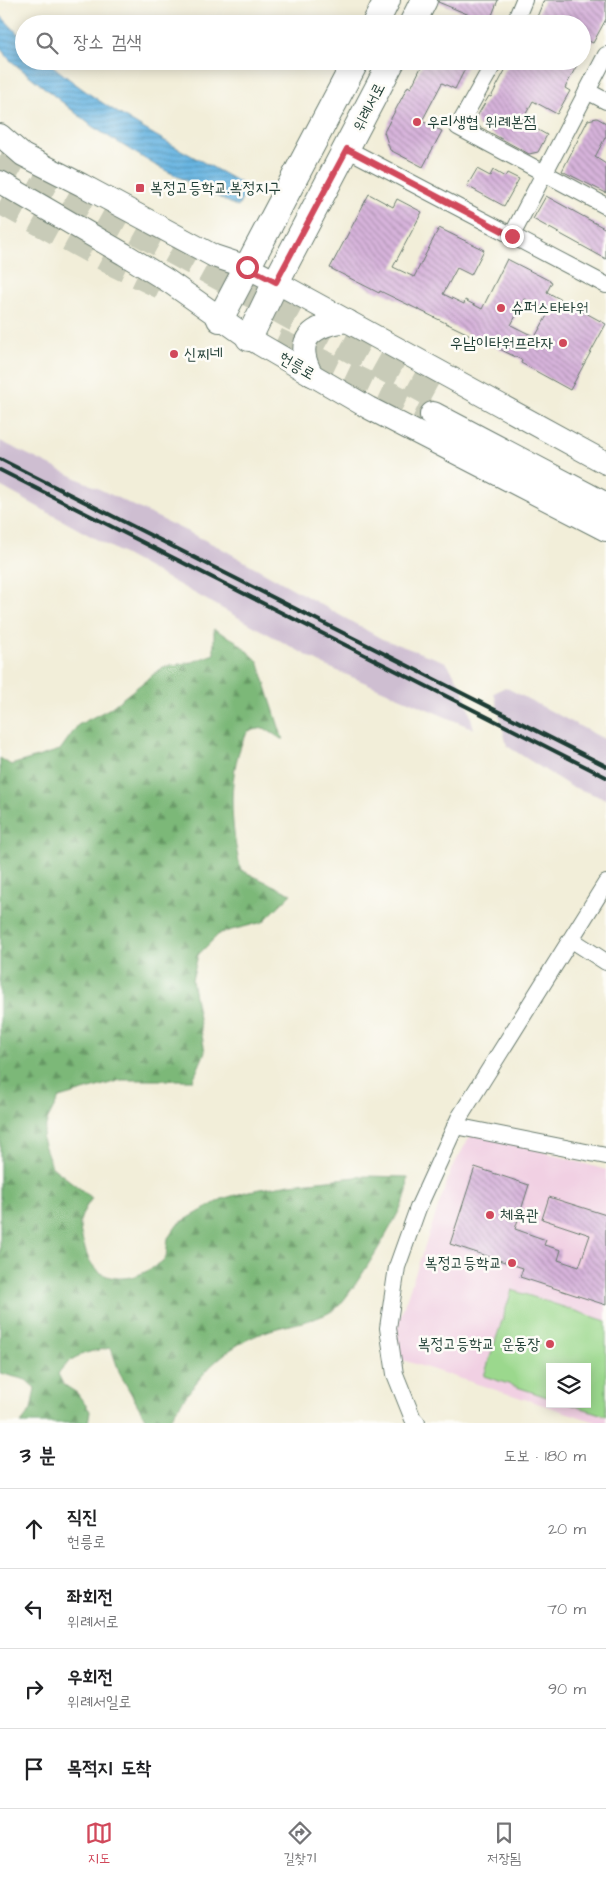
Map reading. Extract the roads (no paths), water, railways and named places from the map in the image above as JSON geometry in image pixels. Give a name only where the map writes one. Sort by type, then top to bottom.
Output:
[{"type":"main road","points":[[380,15],[387,0]]},
{"type":"main road","points":[[416,15],[424,0]]},
{"type":"main road","name":"위례서로","points":[[220,319],[351,70]]},
{"type":"main road","name":"위례서로","points":[[249,338],[276,282],[387,70]]},
{"type":"main road","points":[[0,135],[23,155],[214,256],[247,267],[276,282],[606,463]]},
{"type":"main road","name":"헌릉로","points":[[0,182],[153,272],[249,338],[369,408],[606,530]]},
{"type":"main road","points":[[312,375],[305,362],[304,343],[308,335],[326,324],[348,322]]},
{"type":"main road","points":[[606,486],[436,407],[606,506]]},
{"type":"street","points":[[518,15],[524,0]]},
{"type":"street","points":[[512,236],[606,55]]},
{"type":"street","points":[[490,70],[458,127],[606,206]]},
{"type":"street","points":[[587,91],[606,100]]},
{"type":"street","points":[[347,149],[606,285]]},
{"type":"street","points":[[417,1423],[413,1419],[395,1374],[388,1328],[397,1267],[418,1208],[455,1126],[606,883]]},
{"type":"street","points":[[572,940],[606,962]]},
{"type":"street","points":[[455,1126],[606,1156]]},
{"type":"water","points":[[0,15],[15,31],[15,64],[0,48]]},
{"type":"water","points":[[22,70],[58,70],[119,113],[170,144],[248,187],[238,207],[155,165],[93,127]]},
{"type":"tunnel","points":[[0,156],[440,399]]},
{"type":"tunnel","points":[[0,201],[117,265],[163,287]]},
{"type":"tunnel","points":[[241,324],[433,415]]},
{"type":"railway","points":[[0,459],[606,766]]},
{"type":"railway","points":[[0,470],[606,777]]},
{"type":"place","name":"우리생협 위례본점","points":[[417,122]]},
{"type":"place","name":"복정고등학교.복정지구","points":[[140,188]]},
{"type":"place","name":"슈퍼스타타워","points":[[501,308]]},
{"type":"place","name":"우남이타워프라자","points":[[563,343]]},
{"type":"place","name":"신찌네","points":[[174,354]]},
{"type":"place","name":"체육관","points":[[490,1215]]},
{"type":"place","name":"복정고등학교","points":[[512,1263]]},
{"type":"place","name":"복정고등학교 운동장","points":[[550,1344]]}]
